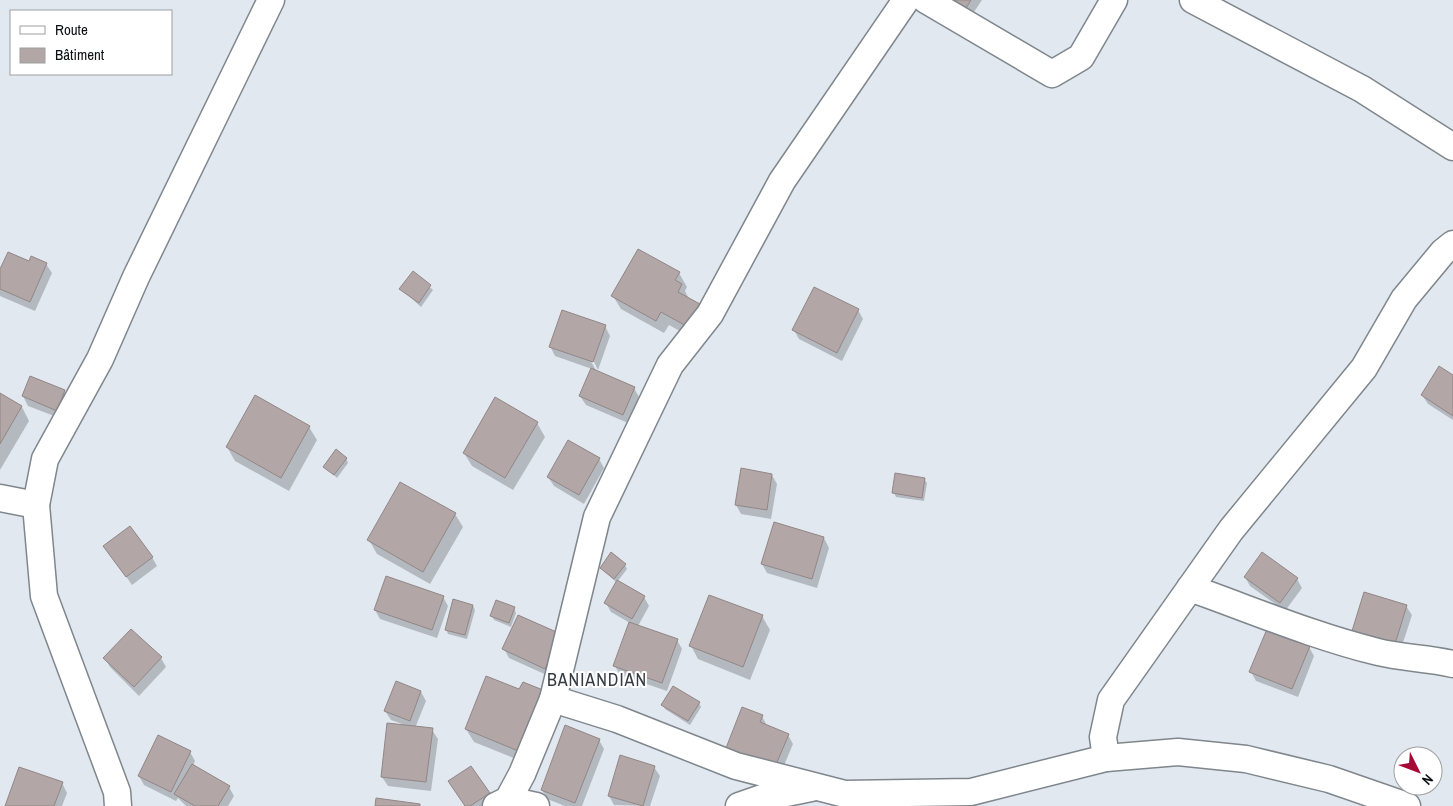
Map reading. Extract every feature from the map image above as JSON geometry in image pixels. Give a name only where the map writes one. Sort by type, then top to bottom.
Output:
[{"type":"street","points":[[118,806],[117,792],[44,596],[36,505],[45,459],[100,359],[140,268],[271,0]]},
{"type":"street","points":[[536,806],[502,803],[522,774],[558,685],[597,517],[670,365],[710,314],[782,181],[906,0]]},
{"type":"street","points":[[926,0],[1052,74],[1081,57],[1114,0]]},
{"type":"street","points":[[1193,0],[1362,88],[1453,147]]},
{"type":"street","points":[[1106,758],[1103,737],[1111,700],[1231,530],[1364,368],[1404,299],[1453,244]]},
{"type":"street","points":[[0,498],[36,505]]},
{"type":"street","points":[[1190,588],[1274,617],[1311,634],[1380,652],[1453,664]]},
{"type":"street","points":[[553,699],[617,719],[736,766],[845,794],[972,792],[1106,758],[1178,752],[1246,759],[1329,779],[1407,806]]},
{"type":"street","points":[[739,806],[762,798],[816,787]]},
{"type":"building","points":[[950,0],[971,0],[965,10]]},
{"type":"building","points":[[638,249],[680,272],[675,280],[682,284],[678,292],[700,304],[688,327],[661,312],[656,321],[611,296]]},
{"type":"building","points":[[8,252],[29,261],[31,256],[47,263],[30,302],[0,289],[0,269]]},
{"type":"building","points":[[413,271],[431,285],[419,303],[399,289]]},
{"type":"building","points":[[814,287],[859,309],[837,353],[792,330]]},
{"type":"building","points":[[562,310],[606,325],[593,362],[549,347]]},
{"type":"building","points":[[1439,366],[1453,375],[1453,416],[1421,395]]},
{"type":"building","points":[[591,368],[635,387],[623,415],[579,396]]},
{"type":"building","points":[[30,376],[65,390],[57,411],[22,396]]},
{"type":"building","points":[[0,393],[22,406],[0,444]]},
{"type":"building","points":[[255,395],[310,426],[281,478],[226,447]]},
{"type":"building","points":[[495,397],[538,422],[505,478],[463,453]]},
{"type":"building","points":[[568,440],[600,458],[579,495],[547,477]]},
{"type":"building","points":[[336,449],[347,458],[334,475],[323,467]]},
{"type":"building","points":[[741,468],[772,474],[767,510],[735,505]]},
{"type":"building","points":[[895,473],[925,478],[922,498],[892,493]]},
{"type":"building","points":[[400,482],[456,513],[423,572],[367,540]]},
{"type":"building","points":[[774,522],[824,537],[812,579],[761,564]]},
{"type":"building","points":[[130,526],[153,557],[126,577],[103,546]]},
{"type":"building","points":[[611,552],[626,564],[614,579],[600,568]]},
{"type":"building","points":[[1262,552],[1298,578],[1280,603],[1244,577]]},
{"type":"building","points":[[386,576],[444,596],[432,630],[374,610]]},
{"type":"building","points":[[617,580],[645,596],[632,619],[604,603]]},
{"type":"building","points":[[1364,592],[1407,605],[1395,644],[1352,631]]},
{"type":"building","points":[[709,595],[763,615],[743,667],[689,646]]},
{"type":"building","points":[[453,599],[473,605],[465,635],[445,630]]},
{"type":"building","points":[[496,600],[515,607],[509,623],[490,616]]},
{"type":"building","points":[[518,615],[561,634],[545,669],[502,649]]},
{"type":"building","points":[[629,622],[678,639],[662,683],[613,666]]},
{"type":"building","points":[[131,629],[162,657],[134,687],[103,658]]},
{"type":"building","points":[[1267,629],[1310,646],[1292,689],[1249,672]]},
{"type":"building","points":[[486,676],[519,689],[523,682],[548,692],[523,753],[465,729]]},
{"type":"building","points":[[396,681],[421,691],[410,721],[384,711]]},
{"type":"building","points":[[673,686],[700,702],[688,721],[661,705]]},
{"type":"building","points":[[742,707],[763,715],[760,722],[789,734],[775,767],[726,748]]},
{"type":"building","points":[[387,723],[433,728],[426,782],[381,777]]},
{"type":"building","points":[[565,725],[600,739],[575,803],[541,790]]},
{"type":"building","points":[[158,735],[191,751],[171,792],[138,776]]},
{"type":"building","points":[[620,755],[655,766],[643,806],[608,796]]},
{"type":"building","points":[[192,764],[230,786],[218,806],[195,806],[174,794]]},
{"type":"building","points":[[471,766],[490,793],[470,806],[465,806],[448,781]]},
{"type":"building","points":[[19,767],[63,782],[54,806],[5,806]]},
{"type":"building","points":[[376,798],[420,804],[420,806],[375,806]]},
{"type":"district","name":"BANIANDIAN","points":[[597,680]]}]
